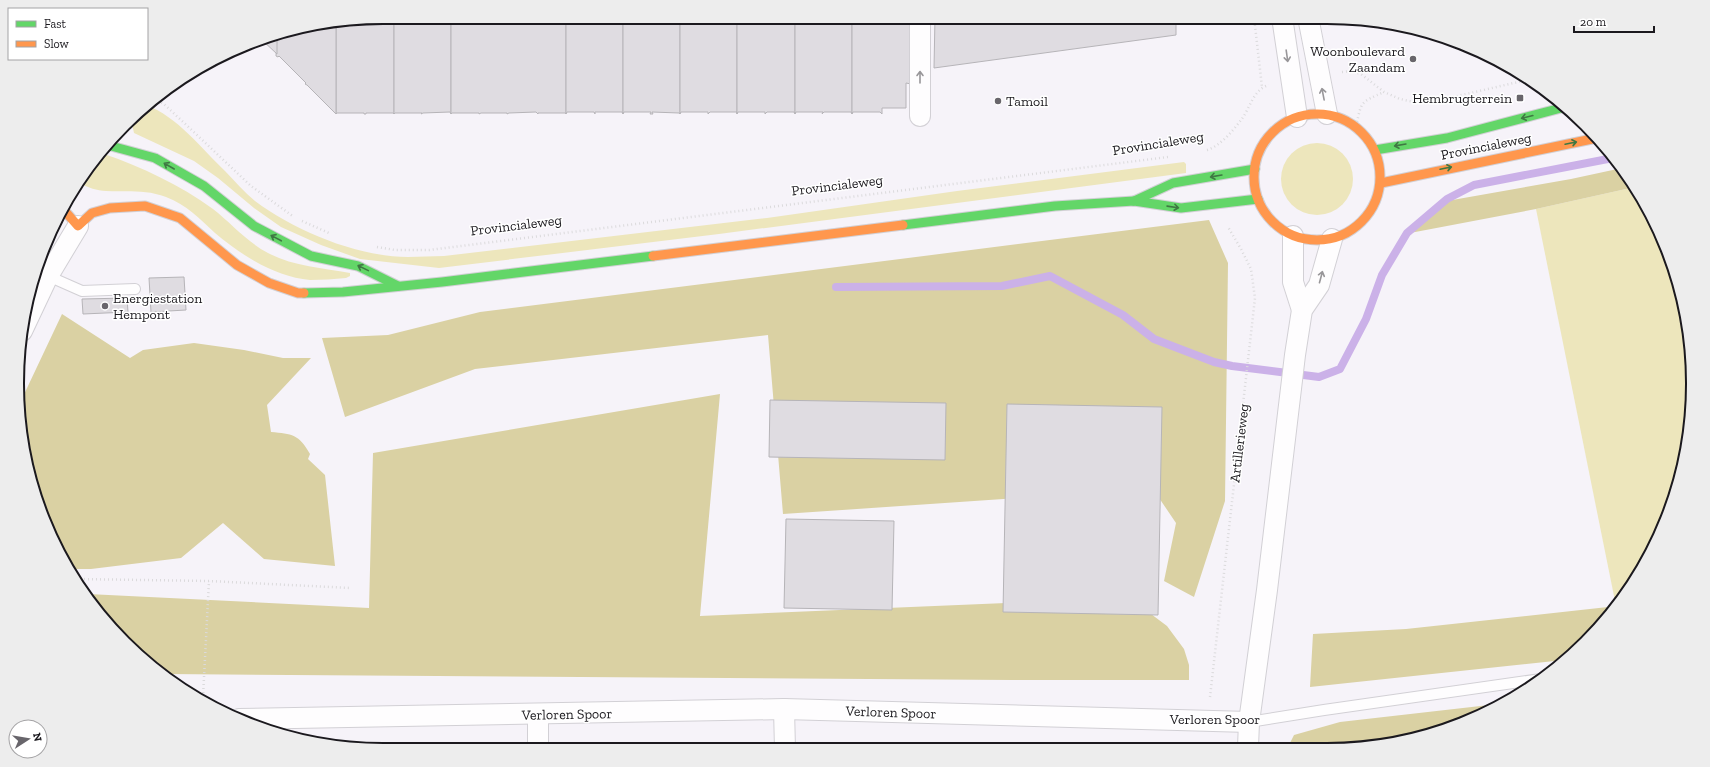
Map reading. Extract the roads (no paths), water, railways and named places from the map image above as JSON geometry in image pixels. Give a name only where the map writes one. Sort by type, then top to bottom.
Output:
[{"type":"main road","name":"Provincialeweg","points":[[1375,150],[1447,138],[1559,109]]},
{"type":"main road","points":[[1312,114],[1327,114],[1342,118],[1356,126],[1363,133],[1375,150],[1380,166],[1381,183],[1377,198],[1370,213],[1360,225],[1347,234],[1332,240],[1312,241],[1293,236],[1278,227],[1266,214],[1258,199],[1254,184],[1255,169],[1259,152],[1268,137],[1281,125],[1297,117],[1312,114]]},
{"type":"main road","name":"Provincialeweg","points":[[1381,183],[1591,139]]},
{"type":"main road","points":[[113,146],[155,158],[204,186],[254,226],[311,256],[358,266],[398,286]]},
{"type":"main road","points":[[1134,201],[1173,183],[1255,169]]},
{"type":"main road","points":[[67,213],[78,226],[92,214],[110,208],[145,206],[180,218],[237,265],[270,283],[298,293],[343,292],[450,281],[1055,206],[1134,201],[1182,208],[1258,199]]},
{"type":"street","points":[[920,24],[920,116]]},
{"type":"street","points":[[1283,24],[1290,80],[1297,117]]},
{"type":"street","points":[[1309,24],[1327,114]]},
{"type":"street","points":[[31,311],[48,276],[78,226]]},
{"type":"street","points":[[1293,236],[1293,282],[1302,310]]},
{"type":"street","points":[[1248,743],[1249,722],[1267,590],[1295,355],[1302,310],[1319,285],[1332,240]]},
{"type":"street","points":[[784,709],[785,743]]},
{"type":"street","name":"Verloren Spoor","points":[[256,720],[784,709],[1249,722]]},
{"type":"street","points":[[538,715],[538,743]]},
{"type":"lane","points":[[48,276],[82,291],[135,289]]},
{"type":"lane","name":"Verloren Spoor","points":[[1249,722],[1528,681]]},
{"type":"waterway","points":[[836,287],[1002,286],[1050,276],[1123,315],[1154,339],[1214,362],[1232,366],[1319,377],[1340,369],[1366,319],[1382,275],[1407,233],[1447,199],[1474,185],[1607,159]]},
{"type":"place","name":"Woonboulevard Zaandam","points":[[1413,59]]},
{"type":"place","name":"Hembrugterrein","points":[[1520,98]]},
{"type":"place","name":"Tamoil","points":[[998,101]]},
{"type":"place","name":"Energiestation Hempont","points":[[105,306]]}]
